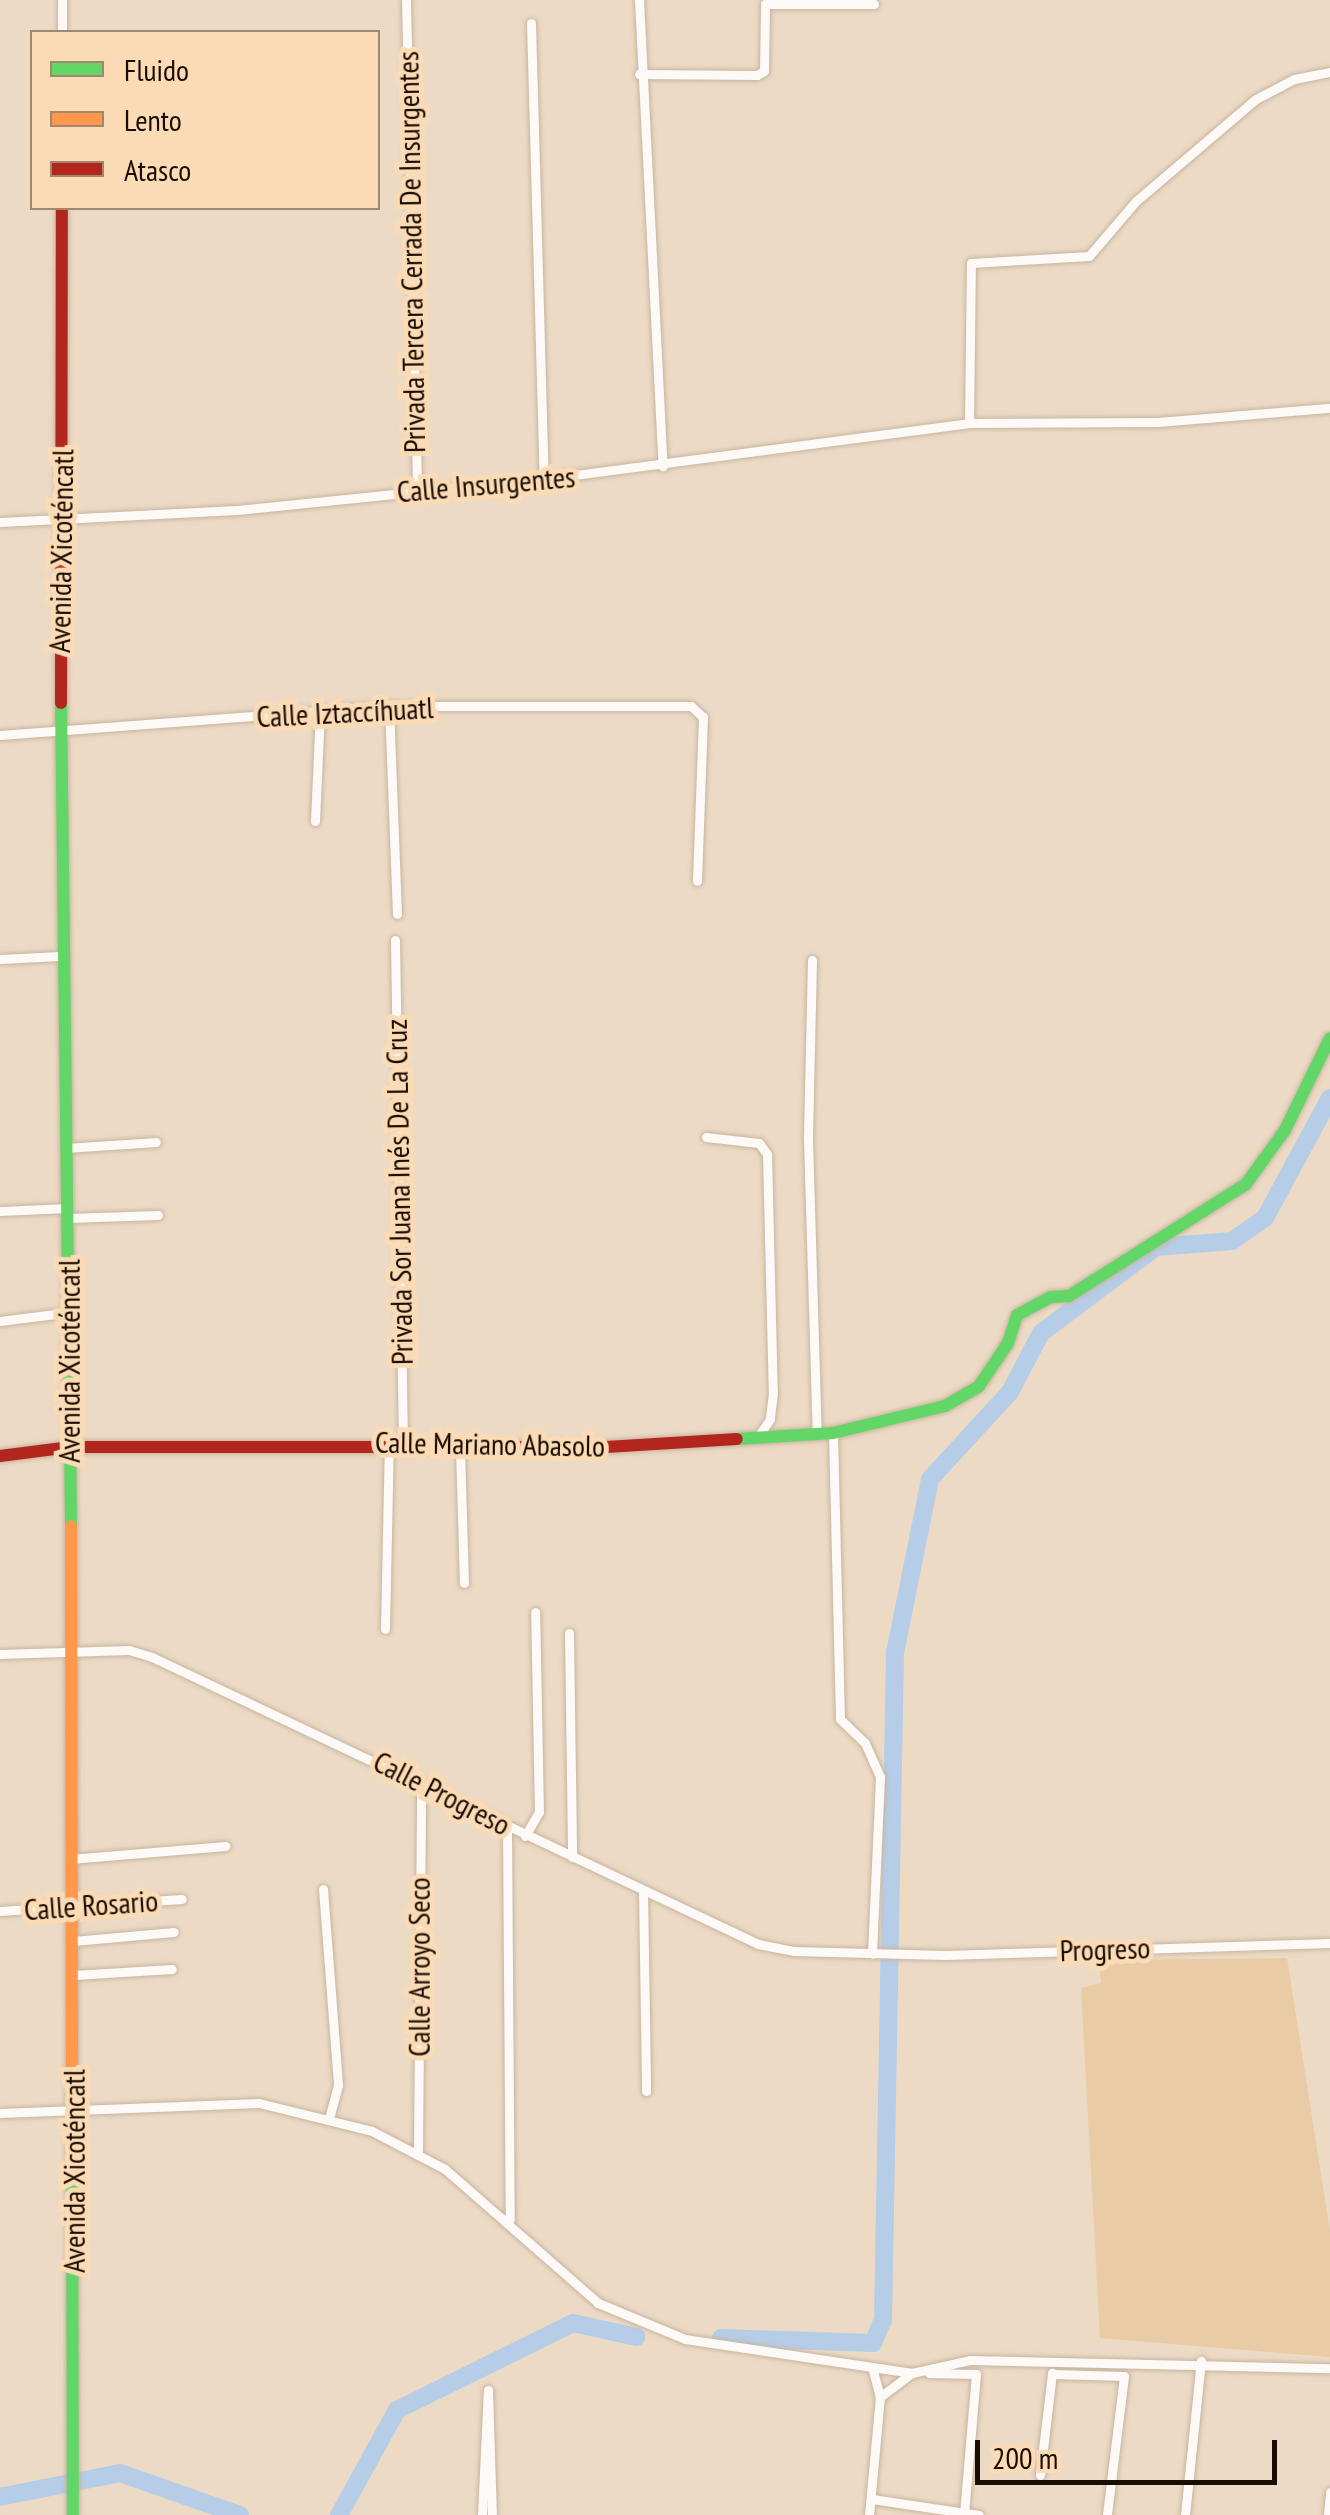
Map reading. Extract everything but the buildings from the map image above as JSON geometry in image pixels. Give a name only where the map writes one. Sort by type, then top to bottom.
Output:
[{"type":"street","points":[[62,0],[62,30]]},
{"type":"street","name":"Privada Tercera Cerrada De Insurgentes","points":[[406,0],[417,490]]},
{"type":"street","points":[[638,0],[663,466]]},
{"type":"street","points":[[639,74],[757,75],[764,71],[765,4],[874,4]]},
{"type":"street","points":[[531,23],[544,480]]},
{"type":"street","points":[[969,423],[970,264],[1089,256],[1136,201],[1242,110],[1294,79],[1330,72]]},
{"type":"street","name":"Avenida Xicoténcatl","points":[[62,210],[60,956],[70,1312],[70,1859],[75,2110],[73,2515]]},
{"type":"street","name":"Calle Insurgentes","points":[[0,522],[237,510],[544,480],[969,423],[1158,422],[1330,408]]},
{"type":"street","points":[[389,706],[396,914]]},
{"type":"street","name":"Calle Iztaccíhuatl","points":[[0,735],[389,706],[692,706],[703,717],[696,881]]},
{"type":"street","points":[[314,821],[320,712]]},
{"type":"street","name":"Privada Sor Juana Inés De La Cruz","points":[[385,1629],[396,1442],[395,940]]},
{"type":"street","points":[[0,959],[60,956]]},
{"type":"street","points":[[812,960],[808,1139],[817,1434]]},
{"type":"street","name":"Calle Mariano Abasolo","points":[[0,1456],[70,1447],[396,1442],[460,1449],[757,1438],[834,1433],[968,1398],[1008,1343],[1014,1321],[1026,1308],[1070,1296],[1246,1184],[1285,1130],[1330,1038]]},
{"type":"street","points":[[706,1138],[759,1143],[766,1154],[774,1393],[772,1415],[757,1438]]},
{"type":"street","points":[[66,1148],[156,1142]]},
{"type":"street","points":[[0,1210],[158,1215]]},
{"type":"street","points":[[0,1321],[70,1312]]},
{"type":"street","points":[[834,1433],[840,1719],[865,1743],[880,1777],[876,1954]]},
{"type":"street","points":[[460,1449],[464,1584]]},
{"type":"street","points":[[525,1836],[539,1812],[535,1612]]},
{"type":"street","points":[[569,1633],[572,1857]]},
{"type":"street","name":"Calle Progreso","points":[[0,1654],[70,1650],[152,1656],[758,1944],[876,1954]]},
{"type":"street","name":"Calle Arroyo Seco","points":[[418,2151],[420,1782]]},
{"type":"street","points":[[506,1827],[510,2219]]},
{"type":"street","points":[[70,1859],[225,1846]]},
{"type":"street","points":[[324,1889],[338,2086],[329,2118]]},
{"type":"street","points":[[643,1891],[646,2092]]},
{"type":"street","name":"Calle Rosario","points":[[0,1911],[182,1900]]},
{"type":"street","points":[[73,1941],[174,1932]]},
{"type":"street","name":"Progreso","points":[[876,1954],[1330,1943]]},
{"type":"street","points":[[74,1975],[172,1969]]},
{"type":"street","points":[[0,2113],[258,2103],[329,2118],[418,2151],[510,2219],[598,2303],[662,2333],[874,2370],[976,2374],[964,2514]]},
{"type":"street","points":[[880,2397],[914,2373],[970,2360],[1202,2361],[1330,2368]]},
{"type":"street","points":[[1040,2474],[1054,2360]]},
{"type":"street","points":[[1185,2515],[1202,2361]]},
{"type":"street","points":[[869,2515],[880,2397],[874,2370]]},
{"type":"street","points":[[1052,2374],[1124,2376],[1108,2515]]},
{"type":"street","points":[[482,2515],[488,2390],[492,2515]]},
{"type":"street","points":[[1328,2515],[1330,2492]]},
{"type":"street","points":[[872,2499],[979,2515]]},
{"type":"shaded area","points":[[1287,1958],[1330,2231],[1330,2357],[1100,2338],[1081,1988],[1101,1983],[1099,1960]]},
{"type":"waterway","points":[[721,2338],[873,2343],[883,2320],[895,1653],[930,1479],[1010,1392],[1041,1333],[1156,1247],[1232,1241],[1265,1218],[1330,1098]]},
{"type":"waterway","points":[[339,2515],[397,2410],[573,2323],[636,2337]]},
{"type":"waterway","points":[[0,2497],[120,2473],[240,2515]]},
{"type":"traffic: fast","points":[[61,703],[71,1526]]},
{"type":"traffic: fast","points":[[737,1439],[833,1433],[945,1406],[979,1386],[1008,1343],[1017,1315],[1051,1297],[1069,1296],[1246,1184],[1285,1130],[1330,1038]]},
{"type":"traffic: fast","points":[[72,2067],[73,2515]]},
{"type":"traffic: slow","points":[[71,1526],[72,2067]]},
{"type":"traffic: jam","points":[[61,703],[62,210]]},
{"type":"traffic: jam","points":[[0,1456],[70,1447],[606,1447],[737,1439]]}]
